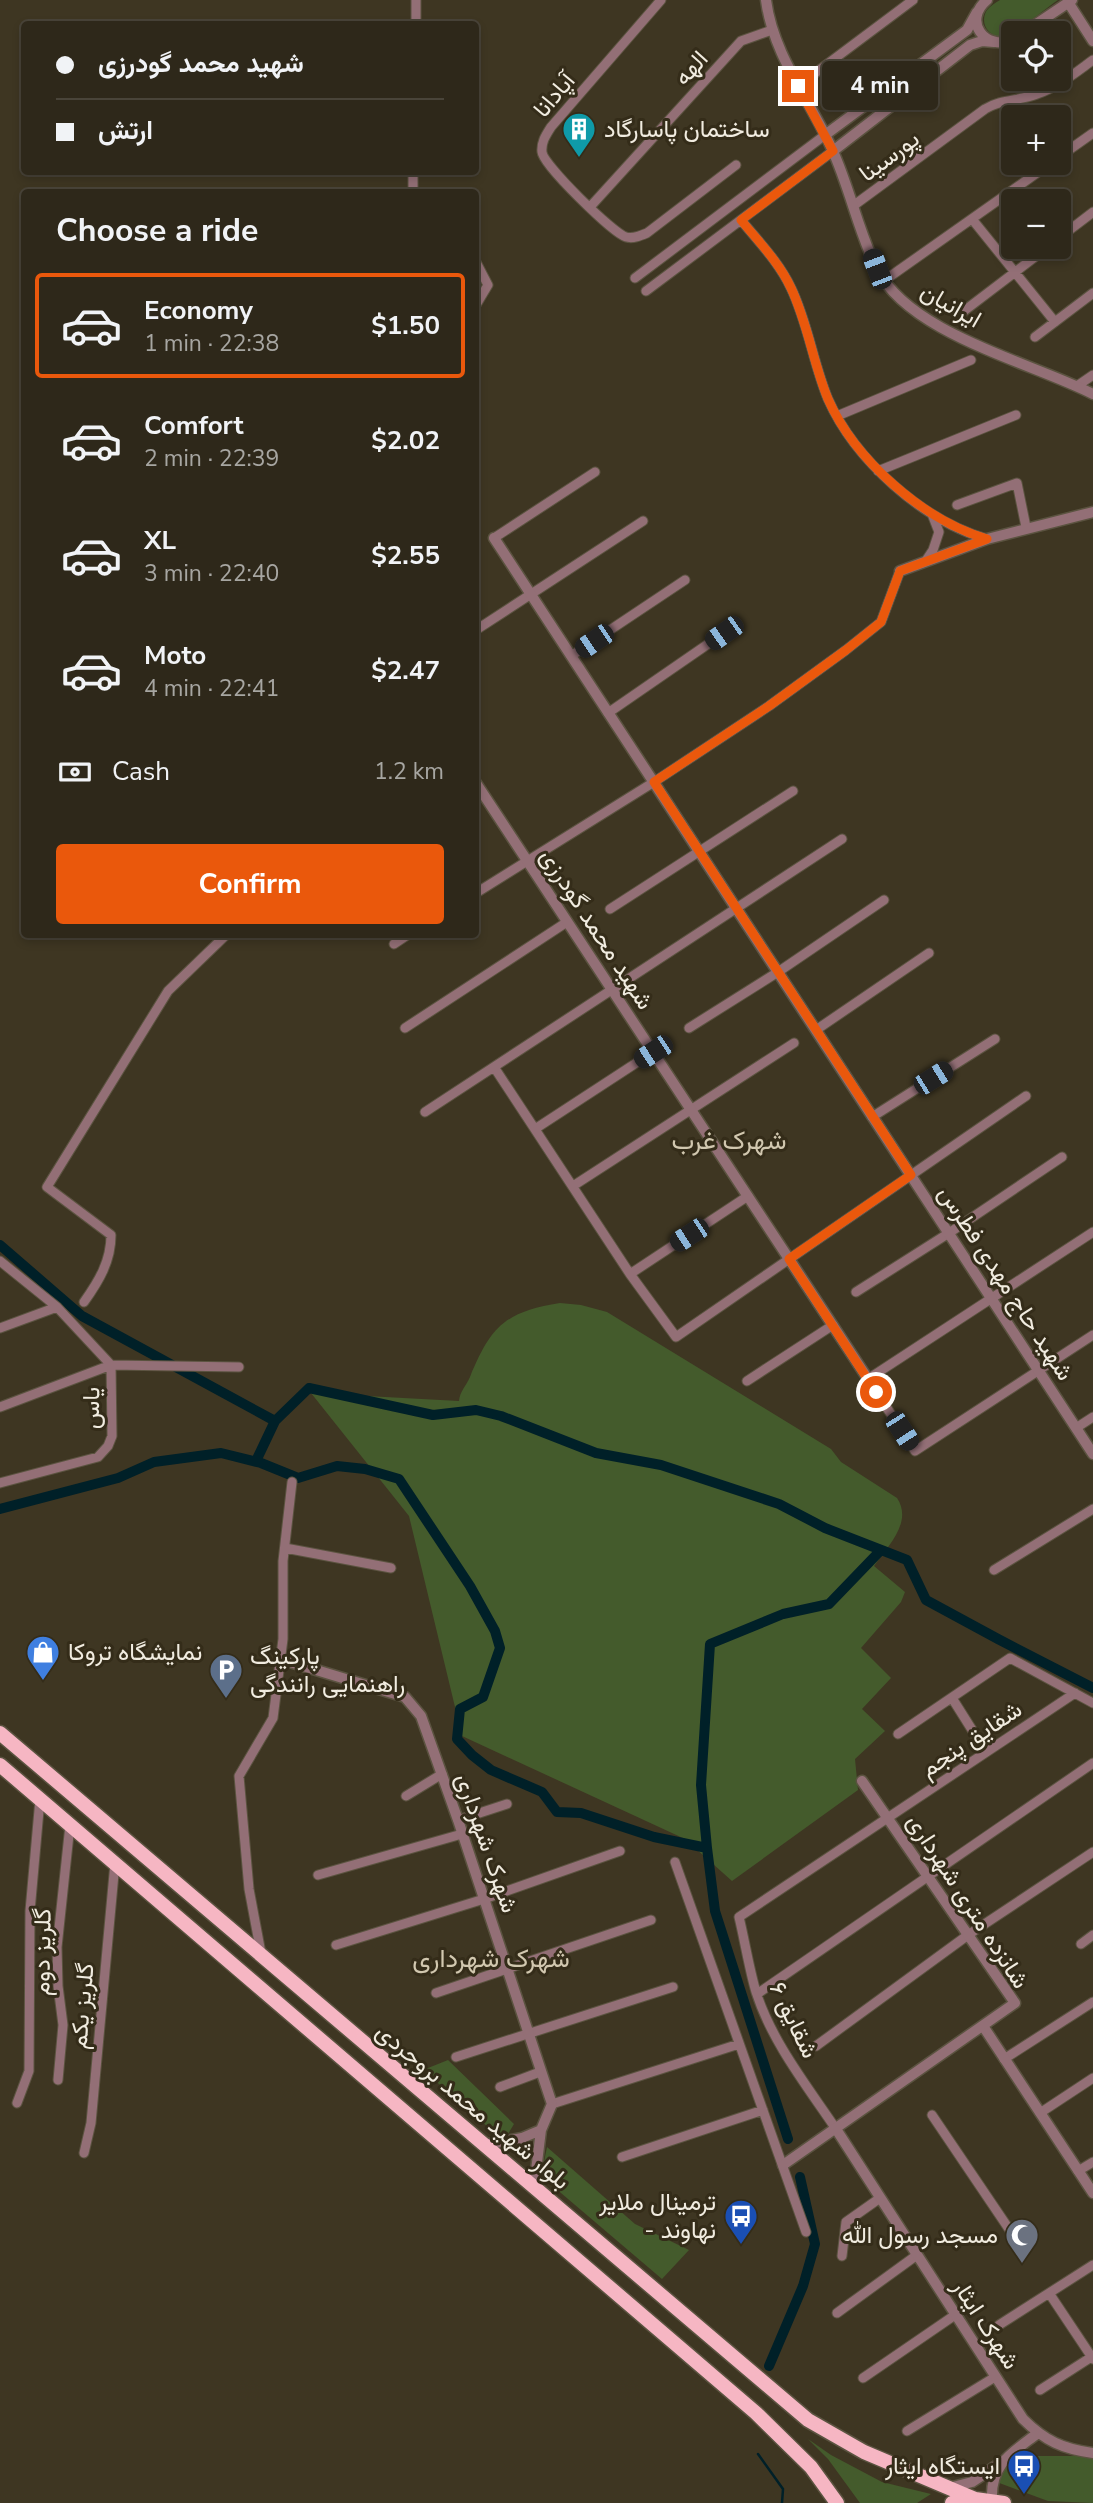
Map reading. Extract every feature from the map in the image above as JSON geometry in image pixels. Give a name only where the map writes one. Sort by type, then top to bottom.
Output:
[{"type":"highway","name":"بلوار شهید محمد بروجردی","points":[[0,1733],[808,2420],[950,2496]]},
{"type":"highway","name":"بلوار شهید محمد بروجردی","points":[[0,1765],[756,2413],[811,2467],[836,2503]]},
{"type":"highway","points":[[950,2496],[998,2502]]},
{"type":"street","points":[[416,0],[416,21]]},
{"type":"street","name":"آپادانا","points":[[661,0],[551,127],[543,140],[542,155],[590,207],[624,237],[634,238],[647,233],[736,165]]},
{"type":"street","name":"ایرانیان","points":[[766,0],[772,30],[833,151],[877,269],[893,292],[913,311],[938,327],[1093,394]]},
{"type":"street","points":[[798,86],[914,0]]},
{"type":"street","points":[[635,278],[967,30],[987,0]]},
{"type":"street","points":[[1041,21],[1070,1],[1093,41]]},
{"type":"street","points":[[977,12],[978,27],[988,40],[994,42]]},
{"type":"street","name":"الهه","points":[[590,207],[741,41],[772,30]]},
{"type":"street","points":[[646,291],[970,45],[982,41],[1001,43]]},
{"type":"street","name":"پورسینا","points":[[853,206],[990,105],[1019,100],[1055,87],[1093,60]]},
{"type":"street","points":[[1071,149],[1093,133]]},
{"type":"street","points":[[885,280],[1034,175]]},
{"type":"street","points":[[1071,229],[1093,212]]},
{"type":"street","points":[[972,219],[1055,322]]},
{"type":"street","points":[[741,220],[781,270],[790,286],[803,315],[828,398],[866,458],[878,471],[931,513],[964,532],[987,539]]},
{"type":"street","points":[[960,314],[1032,259]]},
{"type":"street","points":[[479,268],[488,285],[479,300]]},
{"type":"street","points":[[1035,337],[1093,293]]},
{"type":"street","points":[[837,416],[971,360]]},
{"type":"street","points":[[1077,386],[1093,375]]},
{"type":"street","points":[[878,471],[1016,415]]},
{"type":"street","points":[[494,538],[595,472]]},
{"type":"street","points":[[957,505],[1017,483],[1026,527]]},
{"type":"street","points":[[479,891],[654,782],[769,706],[846,650],[881,622],[900,571],[927,559],[1026,527],[1093,512]]},
{"type":"street","points":[[927,559],[939,532],[931,513]]},
{"type":"street","points":[[479,628],[643,521]]},
{"type":"street","name":"شهید حاج مهدی فطرس","points":[[494,538],[1093,1454]]},
{"type":"street","points":[[571,656],[685,580]]},
{"type":"street","points":[[608,713],[724,633]]},
{"type":"street","name":"شهید محمد گودرزی","points":[[479,788],[868,1379]]},
{"type":"street","points":[[610,909],[793,792]]},
{"type":"street","points":[[425,1112],[842,839]]},
{"type":"street","points":[[689,1028],[884,900]]},
{"type":"street","points":[[405,1028],[567,922]]},
{"type":"street","points":[[84,1303],[111,1254],[111,1235],[47,1188],[168,991],[223,938]]},
{"type":"street","points":[[394,944],[403,938]]},
{"type":"street","points":[[816,1030],[929,953]]},
{"type":"street","points":[[872,1117],[995,1039]]},
{"type":"street","points":[[573,1186],[794,1042]]},
{"type":"street","points":[[535,1129],[653,1052]]},
{"type":"street","points":[[494,1067],[630,1273],[676,1337],[1026,1096]]},
{"type":"street","points":[[856,1292],[1062,1157]]},
{"type":"street","points":[[630,1273],[748,1196]]},
{"type":"street","points":[[1093,1232],[868,1379],[915,1451],[1093,1335]]},
{"type":"street","name":"یاس","points":[[0,1261],[57,1307],[111,1365],[112,1436],[108,1446],[98,1457],[0,1483]]},
{"type":"street","points":[[0,1328],[57,1307]]},
{"type":"street","points":[[747,1381],[833,1325]]},
{"type":"street","points":[[0,1407],[111,1365],[240,1367]]},
{"type":"street","points":[[1076,1429],[1093,1417]]},
{"type":"street","points":[[261,1955],[249,1889],[239,1776],[273,1718],[280,1659],[285,1548],[292,1482]]},
{"type":"street","points":[[994,1570],[1093,1509]]},
{"type":"street","points":[[285,1548],[391,1568]]},
{"type":"street","points":[[898,1734],[1010,1658],[1093,1703]]},
{"type":"street","name":"شهرک شهرداری","points":[[280,1659],[405,1698],[421,1716],[552,2105]]},
{"type":"street","name":"شقایق پنجم","points":[[739,1917],[1075,1693]]},
{"type":"street","points":[[952,1698],[986,1752]]},
{"type":"street","points":[[757,1994],[1093,1763]]},
{"type":"street","points":[[406,1797],[442,1774]]},
{"type":"street","name":"شانزده متری شهرداری","points":[[782,2165],[1015,2003],[862,1781]]},
{"type":"street","points":[[17,2103],[29,2071],[30,1911],[40,1799]]},
{"type":"street","points":[[458,1820],[507,1804]]},
{"type":"street","name":"گلریز دوم","points":[[58,2080],[63,2025],[57,1947],[70,1825]]},
{"type":"street","points":[[318,1875],[462,1834]]},
{"type":"street","points":[[336,1945],[484,1899],[620,1852]]},
{"type":"street","points":[[816,2046],[968,1935],[1093,1852]]},
{"type":"street","points":[[675,1862],[806,2232]]},
{"type":"street","name":"گلریز یکم","points":[[84,2153],[91,2123],[115,1863]]},
{"type":"street","name":"شقایق ۶","points":[[739,1917],[757,1994],[786,2055],[836,2129]]},
{"type":"street","points":[[436,1993],[651,1920]]},
{"type":"street","points":[[1081,1944],[1093,1936]]},
{"type":"street","points":[[456,2057],[673,1987]]},
{"type":"street","points":[[1004,2059],[1093,2002]]},
{"type":"street","points":[[983,2026],[1093,2193]]},
{"type":"street","points":[[534,2187],[541,2130],[552,2105],[739,2044]]},
{"type":"street","points":[[500,2087],[540,2072]]},
{"type":"street","points":[[1040,2113],[1093,2078]]},
{"type":"street","points":[[622,2157],[763,2109]]},
{"type":"street","points":[[932,2115],[1011,2232]]},
{"type":"street","name":"شهرک ایثار","points":[[836,2129],[1023,2419],[1038,2433],[1071,2451],[1090,2451]]},
{"type":"street","points":[[484,2144],[522,2138],[541,2130]]},
{"type":"street","points":[[1078,2171],[1093,2162]]},
{"type":"street","points":[[842,2256],[846,2222],[880,2198]]},
{"type":"street","points":[[837,2313],[916,2255]]},
{"type":"street","points":[[999,2325],[1093,2265]]},
{"type":"street","points":[[1040,2390],[1093,2358],[1049,2293]]},
{"type":"street","points":[[863,2378],[955,2315]]},
{"type":"street","points":[[907,2431],[995,2377]]},
{"type":"street","points":[[950,2496],[1038,2433]]},
{"type":"street","points":[[998,2502],[991,2484],[1001,2462]]},
{"type":"green space","points":[[1000,0],[1058,0],[1030,21],[1001,21],[1001,36],[989,32],[986,28],[984,19],[991,6]]},
{"type":"green space","points":[[560,1303],[607,1312],[831,1449],[841,1462],[897,1498],[901,1507],[902,1516],[897,1534],[874,1566],[905,1592],[901,1602],[861,1648],[891,1678],[862,1709],[885,1731],[855,1759],[858,1790],[732,1881],[685,1839],[462,1736],[409,1516],[311,1393],[459,1401],[485,1345],[502,1324],[526,1311]]},
{"type":"green space","points":[[448,2060],[514,2124],[508,2134],[496,2134],[423,2070]]},
{"type":"green space","points":[[547,2147],[635,2224],[689,2250],[662,2279],[541,2176]]},
{"type":"green space","points":[[808,2439],[831,2455],[882,2482],[931,2494],[917,2503],[860,2503],[828,2459]]},
{"type":"green space","points":[[1093,2456],[1093,2503],[1048,2501],[994,2481],[1011,2458]]},
{"type":"waterway","points":[[0,1245],[82,1316],[275,1421],[309,1388],[433,1415],[476,1410],[501,1416],[596,1453],[661,1465],[779,1504],[825,1528],[907,1560],[926,1600],[1093,1688]]},
{"type":"waterway","points":[[256,1461],[275,1421]]},
{"type":"waterway","points":[[0,1509],[118,1478],[154,1462],[221,1453],[261,1463],[298,1478],[337,1466],[365,1469],[399,1479],[470,1586],[495,1631],[500,1648],[483,1697],[460,1709],[457,1739],[491,1770],[542,1792],[557,1812],[581,1813],[654,1837],[707,1848],[715,1911],[788,2139]]},
{"type":"waterway","points":[[707,1848],[701,1785],[710,1644],[783,1614],[829,1604],[881,1550]]},
{"type":"waterway","points":[[769,2366],[803,2286],[815,2244],[800,2177]]},
{"type":"waterway","points":[[758,2454],[783,2489],[782,2503]]},
{"type":"place","name":"ساختمان پاسارگاد","points":[[579,159]]},
{"type":"place","name":"نمایشگاه تروکا","points":[[43,1682]]},
{"type":"place","name":"پارکینگ راهنمایی رانندگی","points":[[226,1700]]},
{"type":"place","name":"ترمینال ملایر - نهاوند","points":[[741,2246]]},
{"type":"place","name":"مسجد رسول الله","points":[[1022,2265]]},
{"type":"place","name":"ایستگاه ایثار","points":[[1024,2496]]},
{"type":"district","name":"شهرک غرب","points":[[729,1140]]},
{"type":"district","name":"شهرک شهرداری","points":[[491,1958]]},
{"type":"route","points":[[798,86],[833,151],[741,220],[781,270],[790,286],[803,315],[828,398],[847,432],[866,458],[878,471],[931,513],[964,532],[987,539],[900,571],[881,622],[769,706],[654,782],[911,1175],[789,1259],[876,1392]]}]
